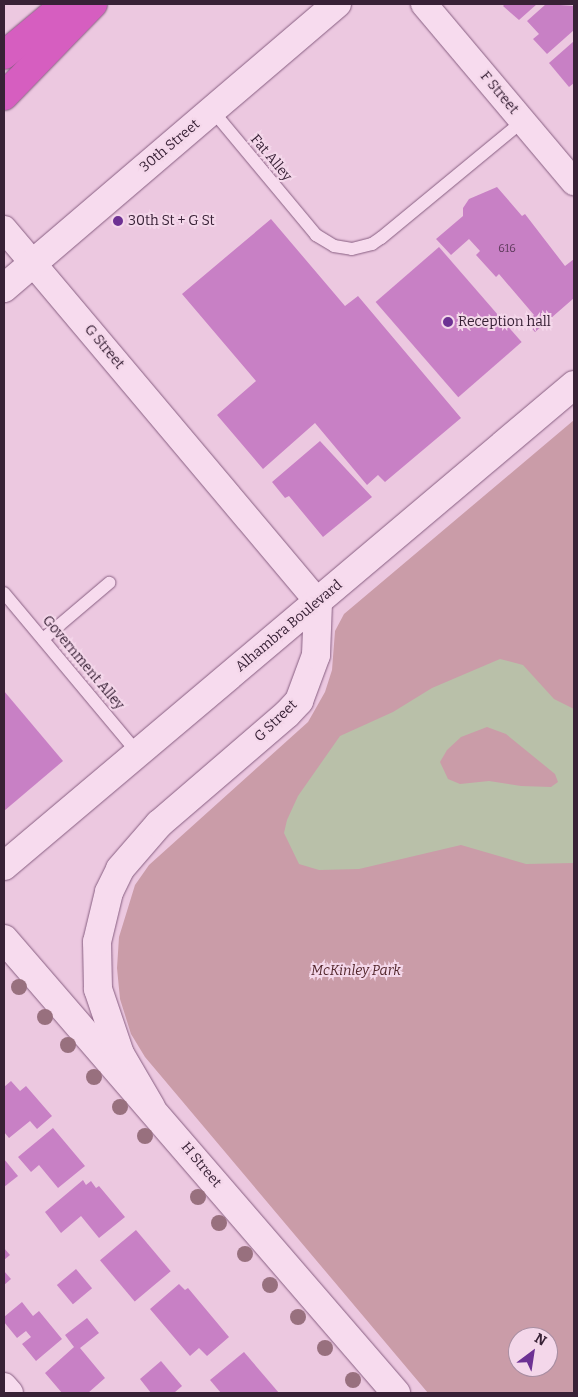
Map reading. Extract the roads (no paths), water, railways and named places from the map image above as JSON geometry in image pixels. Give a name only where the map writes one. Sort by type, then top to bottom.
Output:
[{"type":"highway","points":[[4,55],[65,4]]},
{"type":"highway","points":[[4,96],[93,4]]},
{"type":"street","name":"30th Street","points":[[4,288],[32,262],[337,4]]},
{"type":"street","name":"F Street","points":[[424,4],[574,182]]},
{"type":"street","name":"G Street","points":[[4,229],[318,602],[316,655],[299,701],[287,714],[137,846],[120,870],[103,907],[97,942],[98,989],[120,1054],[151,1107]]},
{"type":"street","name":"Alhambra Boulevard","points":[[4,866],[574,385]]},
{"type":"street","name":"H Street","points":[[4,939],[396,1393]]},
{"type":"street","points":[[4,1386],[10,1393]]},
{"type":"lane","name":"Fat Alley","points":[[212,110],[307,225],[334,246],[352,249],[372,244],[523,121]]},
{"type":"lane","points":[[43,639],[109,583]]},
{"type":"lane","name":"Government Alley","points":[[4,593],[138,753]]},
{"type":"place","name":"30th St + G St","points":[[118,221]]},
{"type":"place","name":"Reception hall","points":[[448,322]]},
{"type":"park label","name":"McKinley Park","points":[[356,971]]}]
